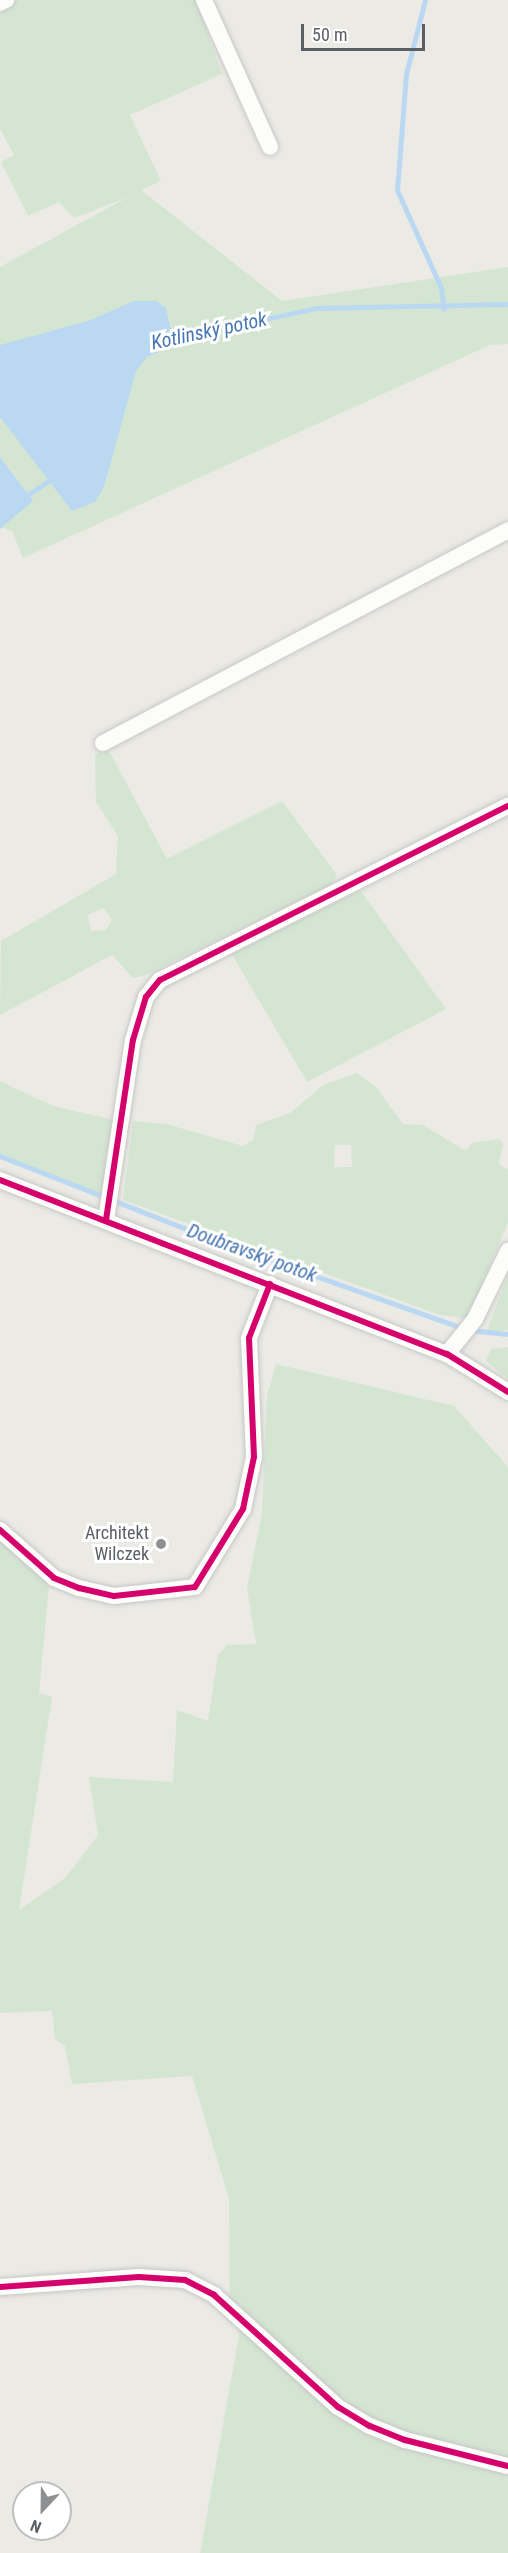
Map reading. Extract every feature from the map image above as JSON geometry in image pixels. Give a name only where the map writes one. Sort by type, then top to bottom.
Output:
[{"type":"street","points":[[0,3],[6,0]]},
{"type":"street","points":[[204,0],[270,147]]},
{"type":"street","points":[[103,743],[508,530]]},
{"type":"street","points":[[106,1220],[133,1040],[146,997],[160,980],[508,806]]},
{"type":"street","points":[[0,1180],[447,1354],[508,1392]]},
{"type":"street","points":[[447,1354],[475,1319],[508,1251]]},
{"type":"street","points":[[0,1530],[54,1578],[79,1588],[114,1596],[195,1587],[243,1509],[254,1457],[249,1338],[270,1284]]},
{"type":"street","points":[[0,2287],[139,2277],[185,2280],[214,2295],[338,2407],[370,2426],[405,2440],[508,2466]]},
{"type":"green space","points":[[14,0],[196,0],[222,74],[130,115],[161,181],[141,190],[282,301],[508,267],[508,344],[490,345],[23,558],[12,531],[0,527],[0,267],[128,197],[74,218],[59,202],[28,216],[1,162],[14,155],[0,129],[0,7]]},
{"type":"green space","points":[[107,747],[167,859],[282,801],[337,875],[332,884],[143,976],[133,978],[112,955],[0,1015],[1,941],[116,874],[118,836],[96,802],[95,755]],"holes":[[[103,908],[112,920],[106,930],[91,931],[88,915]]]},
{"type":"green space","points":[[361,891],[446,1009],[307,1082],[230,951]]},
{"type":"green space","points":[[357,1073],[376,1087],[403,1124],[423,1125],[466,1151],[472,1143],[499,1139],[503,1144],[499,1164],[508,1170],[508,1222],[470,1314],[463,1318],[440,1315],[123,1200],[133,1121],[166,1124],[243,1146],[253,1140],[256,1125],[290,1113],[323,1085]],"holes":[[[335,1145],[351,1145],[352,1167],[334,1167]]]},
{"type":"green space","points":[[0,1081],[53,1106],[118,1121],[106,1194],[97,1197],[0,1154]]},
{"type":"green space","points":[[508,1274],[508,1330],[486,1333]]},
{"type":"green space","points":[[508,1347],[508,1379],[486,1361],[491,1349]]},
{"type":"green space","points":[[276,1364],[454,1406],[508,1467],[508,2553],[200,2553],[240,2330],[230,2319],[229,2199],[192,2076],[72,2084],[65,2046],[55,2039],[52,2011],[0,2013],[0,1540],[49,1585],[39,1693],[52,1697],[19,1910],[65,1878],[98,1835],[89,1777],[173,1782],[177,1710],[208,1721],[218,1655],[227,1645],[256,1644],[247,1588],[262,1513],[267,1396]]},
{"type":"water","points":[[134,301],[156,301],[166,308],[174,345],[147,357],[136,371],[104,487],[95,502],[72,511],[0,417],[0,345],[88,321]]},
{"type":"water","points":[[0,457],[33,501],[0,529]]},
{"type":"waterway","points":[[425,0],[406,74],[397,190],[441,288],[444,309]]},
{"type":"waterway","name":"Kotlinský potok","points":[[168,340],[316,308],[508,304]]},
{"type":"waterway","name":"Kotlinský potok","points":[[26,496],[50,480]]},
{"type":"waterway","name":"Doubravský potok","points":[[0,1156],[214,1240],[468,1330],[508,1334]]},
{"type":"cycle path","points":[[106,1220],[133,1040],[146,997],[160,980],[508,806]]},
{"type":"cycle path","points":[[0,1180],[447,1354],[508,1392]]},
{"type":"cycle path","points":[[0,1530],[54,1578],[79,1588],[114,1596],[195,1587],[243,1509],[254,1457],[249,1338],[270,1284]]},
{"type":"cycle path","points":[[0,2287],[139,2277],[185,2280],[214,2295],[338,2407],[370,2426],[405,2440],[508,2466]]},
{"type":"place","name":"Architekt Wilczek","points":[[161,1544]]}]
